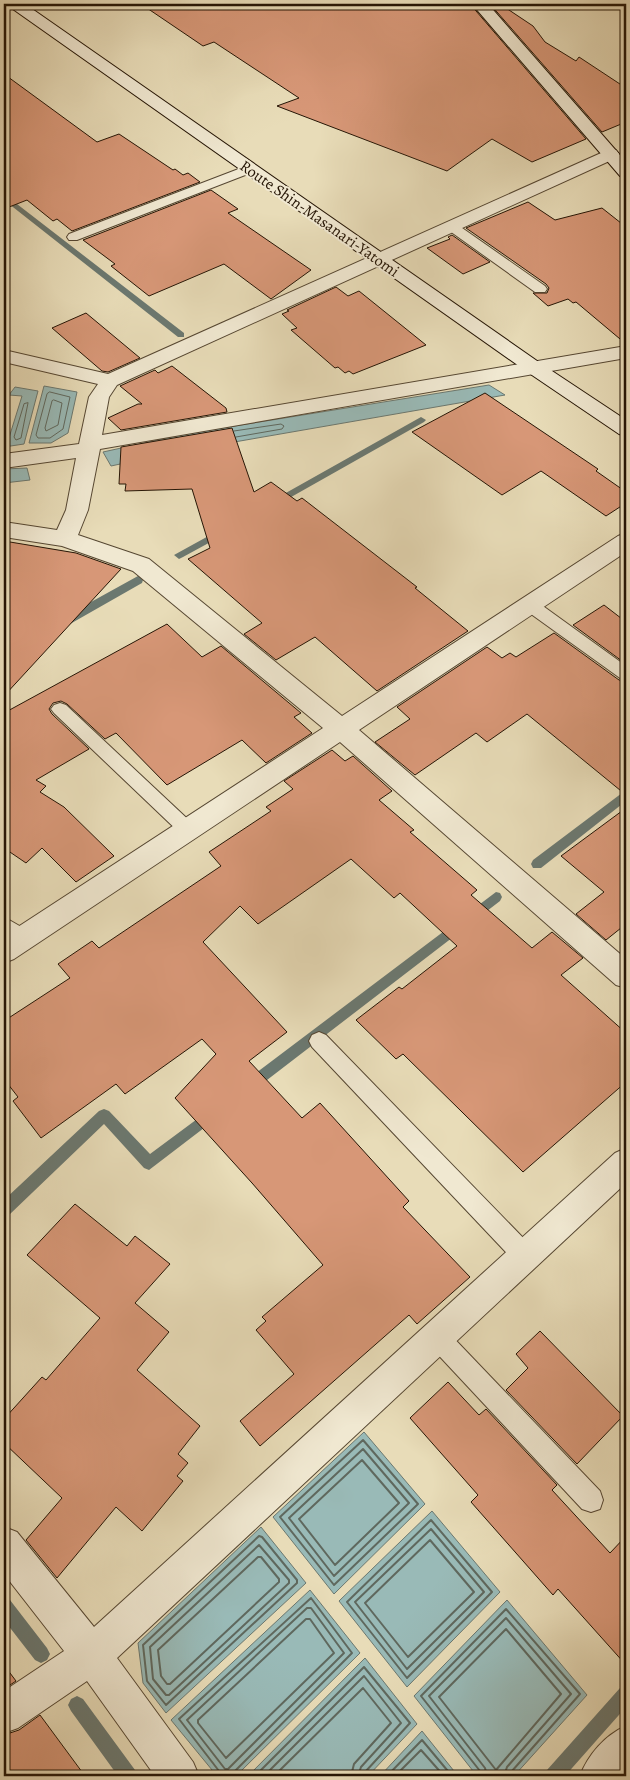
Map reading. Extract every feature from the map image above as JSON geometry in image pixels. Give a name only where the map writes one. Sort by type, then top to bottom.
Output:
[{"type":"street","name":"Route Shin-Masanari-Yatomi","points":[[15,4],[533,367],[626,429]]},
{"type":"street","points":[[480,4],[626,172]]},
{"type":"street","points":[[65,539],[77,510],[99,397],[110,381],[610,154]]},
{"type":"street","points":[[4,461],[626,352]]},
{"type":"street","points":[[4,356],[110,381]]},
{"type":"street","points":[[4,530],[65,539],[140,565],[341,729],[626,976]]},
{"type":"street","points":[[10,938],[188,830],[626,541]]},
{"type":"street","points":[[4,1714],[92,1655],[626,1163]]},
{"type":"street","points":[[4,1545],[92,1655],[179,1776]]},
{"type":"street","points":[[600,1776],[626,1746]]},
{"type":"lane","points":[[74,237],[249,168]]},
{"type":"lane","points":[[451,226],[540,289]]},
{"type":"lane","points":[[530,605],[626,674]]},
{"type":"lane","points":[[60,709],[188,830]]},
{"type":"lane","points":[[319,1041],[525,1256]]},
{"type":"lane","points":[[437,1337],[591,1500]]},
{"type":"water","points":[[489,385],[505,395],[171,453],[111,466],[103,452],[185,434]]},
{"type":"water","points":[[44,386],[77,392],[68,433],[51,443],[29,443]]},
{"type":"water","points":[[15,387],[38,391],[24,444],[4,447],[4,441],[8,441],[22,396],[9,395]]},
{"type":"water","points":[[27,468],[30,480],[4,483],[4,469]]},
{"type":"water","points":[[364,1432],[425,1504],[334,1594],[273,1517]]},
{"type":"water","points":[[432,1511],[500,1592],[407,1687],[339,1601]]},
{"type":"water","points":[[261,1527],[306,1583],[166,1713],[143,1683],[138,1643]]},
{"type":"water","points":[[310,1590],[360,1653],[236,1776],[217,1776],[171,1720]]},
{"type":"water","points":[[507,1600],[587,1695],[514,1776],[477,1776],[414,1696]]},
{"type":"water","points":[[365,1658],[417,1724],[368,1776],[248,1776]]},
{"type":"water","points":[[422,1731],[458,1776],[380,1776]]},
{"type":"building","points":[[141,4],[470,4],[586,139],[532,162],[492,139],[447,171],[277,106],[299,98],[214,42],[203,46]]},
{"type":"building","points":[[490,4],[500,4],[533,26],[545,42],[576,61],[579,57],[626,88],[626,122],[602,132]]},
{"type":"building","points":[[4,74],[97,142],[119,134],[173,170],[175,169],[183,175],[188,173],[200,182],[72,231],[57,219],[53,221],[27,200],[4,209]]},
{"type":"building","points":[[211,190],[238,209],[228,213],[311,270],[271,299],[224,264],[149,296],[111,266],[115,264],[83,240]]},
{"type":"building","points":[[528,202],[555,220],[602,208],[626,227],[626,344],[576,302],[573,303],[568,299],[548,306],[533,293],[547,293],[549,288],[546,284],[466,228]]},
{"type":"building","points":[[452,235],[490,262],[463,274],[427,248],[450,239],[448,237]]},
{"type":"building","points":[[336,287],[348,296],[359,291],[426,345],[353,374],[349,371],[345,373],[338,367],[335,368],[291,330],[297,328],[282,314]]},
{"type":"building","points":[[86,313],[140,358],[108,372],[102,371],[52,328]]},
{"type":"building","points":[[172,366],[226,408],[227,412],[121,430],[108,418],[138,404],[142,404],[120,386],[155,370],[158,373]]},
{"type":"building","points":[[485,393],[598,469],[596,471],[626,492],[626,503],[606,516],[541,471],[502,495],[412,432]]},
{"type":"building","points":[[232,428],[254,492],[271,482],[297,501],[302,498],[417,587],[415,588],[468,631],[377,691],[315,637],[276,660],[244,634],[262,623],[188,559],[210,548],[192,489],[125,491],[126,484],[119,484],[121,447]]},
{"type":"building","points":[[4,541],[76,553],[121,569],[4,696]]},
{"type":"building","points":[[604,605],[626,622],[626,664],[573,625]]},
{"type":"building","points":[[167,624],[202,657],[221,646],[301,713],[294,717],[312,733],[266,763],[242,740],[167,785],[116,733],[105,739],[67,704],[61,701],[53,703],[49,709],[52,714],[89,749],[36,780],[46,786],[40,792],[64,807],[114,856],[76,882],[42,848],[26,863],[4,848],[4,713]]},
{"type":"building","points":[[554,633],[619,680],[626,682],[626,795],[527,714],[487,742],[476,733],[415,775],[375,742],[410,719],[397,707],[487,647],[502,658],[510,653],[516,657]]},
{"type":"building","points":[[332,750],[345,761],[353,756],[392,791],[379,800],[414,830],[410,832],[477,890],[471,895],[532,948],[552,932],[583,958],[561,975],[626,1033],[626,1082],[523,1172],[403,1054],[396,1059],[356,1020],[399,987],[402,989],[457,946],[400,893],[394,898],[351,859],[258,924],[240,906],[203,942],[287,1032],[249,1061],[302,1118],[320,1103],[409,1201],[403,1207],[470,1277],[417,1324],[409,1315],[260,1446],[240,1421],[294,1374],[256,1330],[266,1321],[262,1317],[323,1265],[175,1098],[216,1054],[202,1039],[125,1094],[116,1084],[41,1138],[13,1101],[18,1097],[4,1079],[4,1021],[70,978],[58,964],[92,941],[99,948],[221,866],[209,852],[271,811],[266,807],[293,789],[284,781]]},
{"type":"building","points":[[626,808],[626,924],[606,940],[576,914],[604,892],[561,856]]},
{"type":"building","points":[[75,1204],[127,1246],[135,1236],[170,1264],[135,1303],[169,1332],[137,1370],[200,1426],[178,1454],[188,1463],[177,1476],[183,1481],[142,1531],[116,1507],[57,1578],[26,1540],[62,1498],[4,1443],[4,1419],[42,1377],[46,1380],[100,1318],[27,1255]]},
{"type":"building","points":[[540,1331],[623,1416],[577,1464],[506,1390],[528,1368],[516,1354]]},
{"type":"building","points":[[448,1382],[479,1415],[486,1409],[557,1485],[552,1490],[610,1553],[626,1536],[626,1665],[558,1589],[553,1595],[471,1502],[478,1495],[410,1418]]},
{"type":"building","points":[[4,1665],[16,1681],[4,1689]]},
{"type":"building","points":[[40,1715],[85,1776],[4,1776],[4,1735],[19,1730]]},
{"type":"waterway","points":[[4,196],[181,335]]},
{"type":"waterway","points":[[273,503],[421,420]]},
{"type":"waterway","points":[[179,555],[223,531]]},
{"type":"waterway","points":[[66,621],[138,580]]},
{"type":"waterway","points":[[537,864],[626,795]]},
{"type":"waterway","points":[[249,1086],[496,897]]},
{"type":"waterway","points":[[4,1210],[104,1115],[149,1163],[212,1114]]},
{"type":"waterway","points":[[4,1606],[41,1654]]},
{"type":"waterway","points":[[553,1776],[626,1694]]},
{"type":"waterway","points":[[77,1705],[129,1776]]}]
